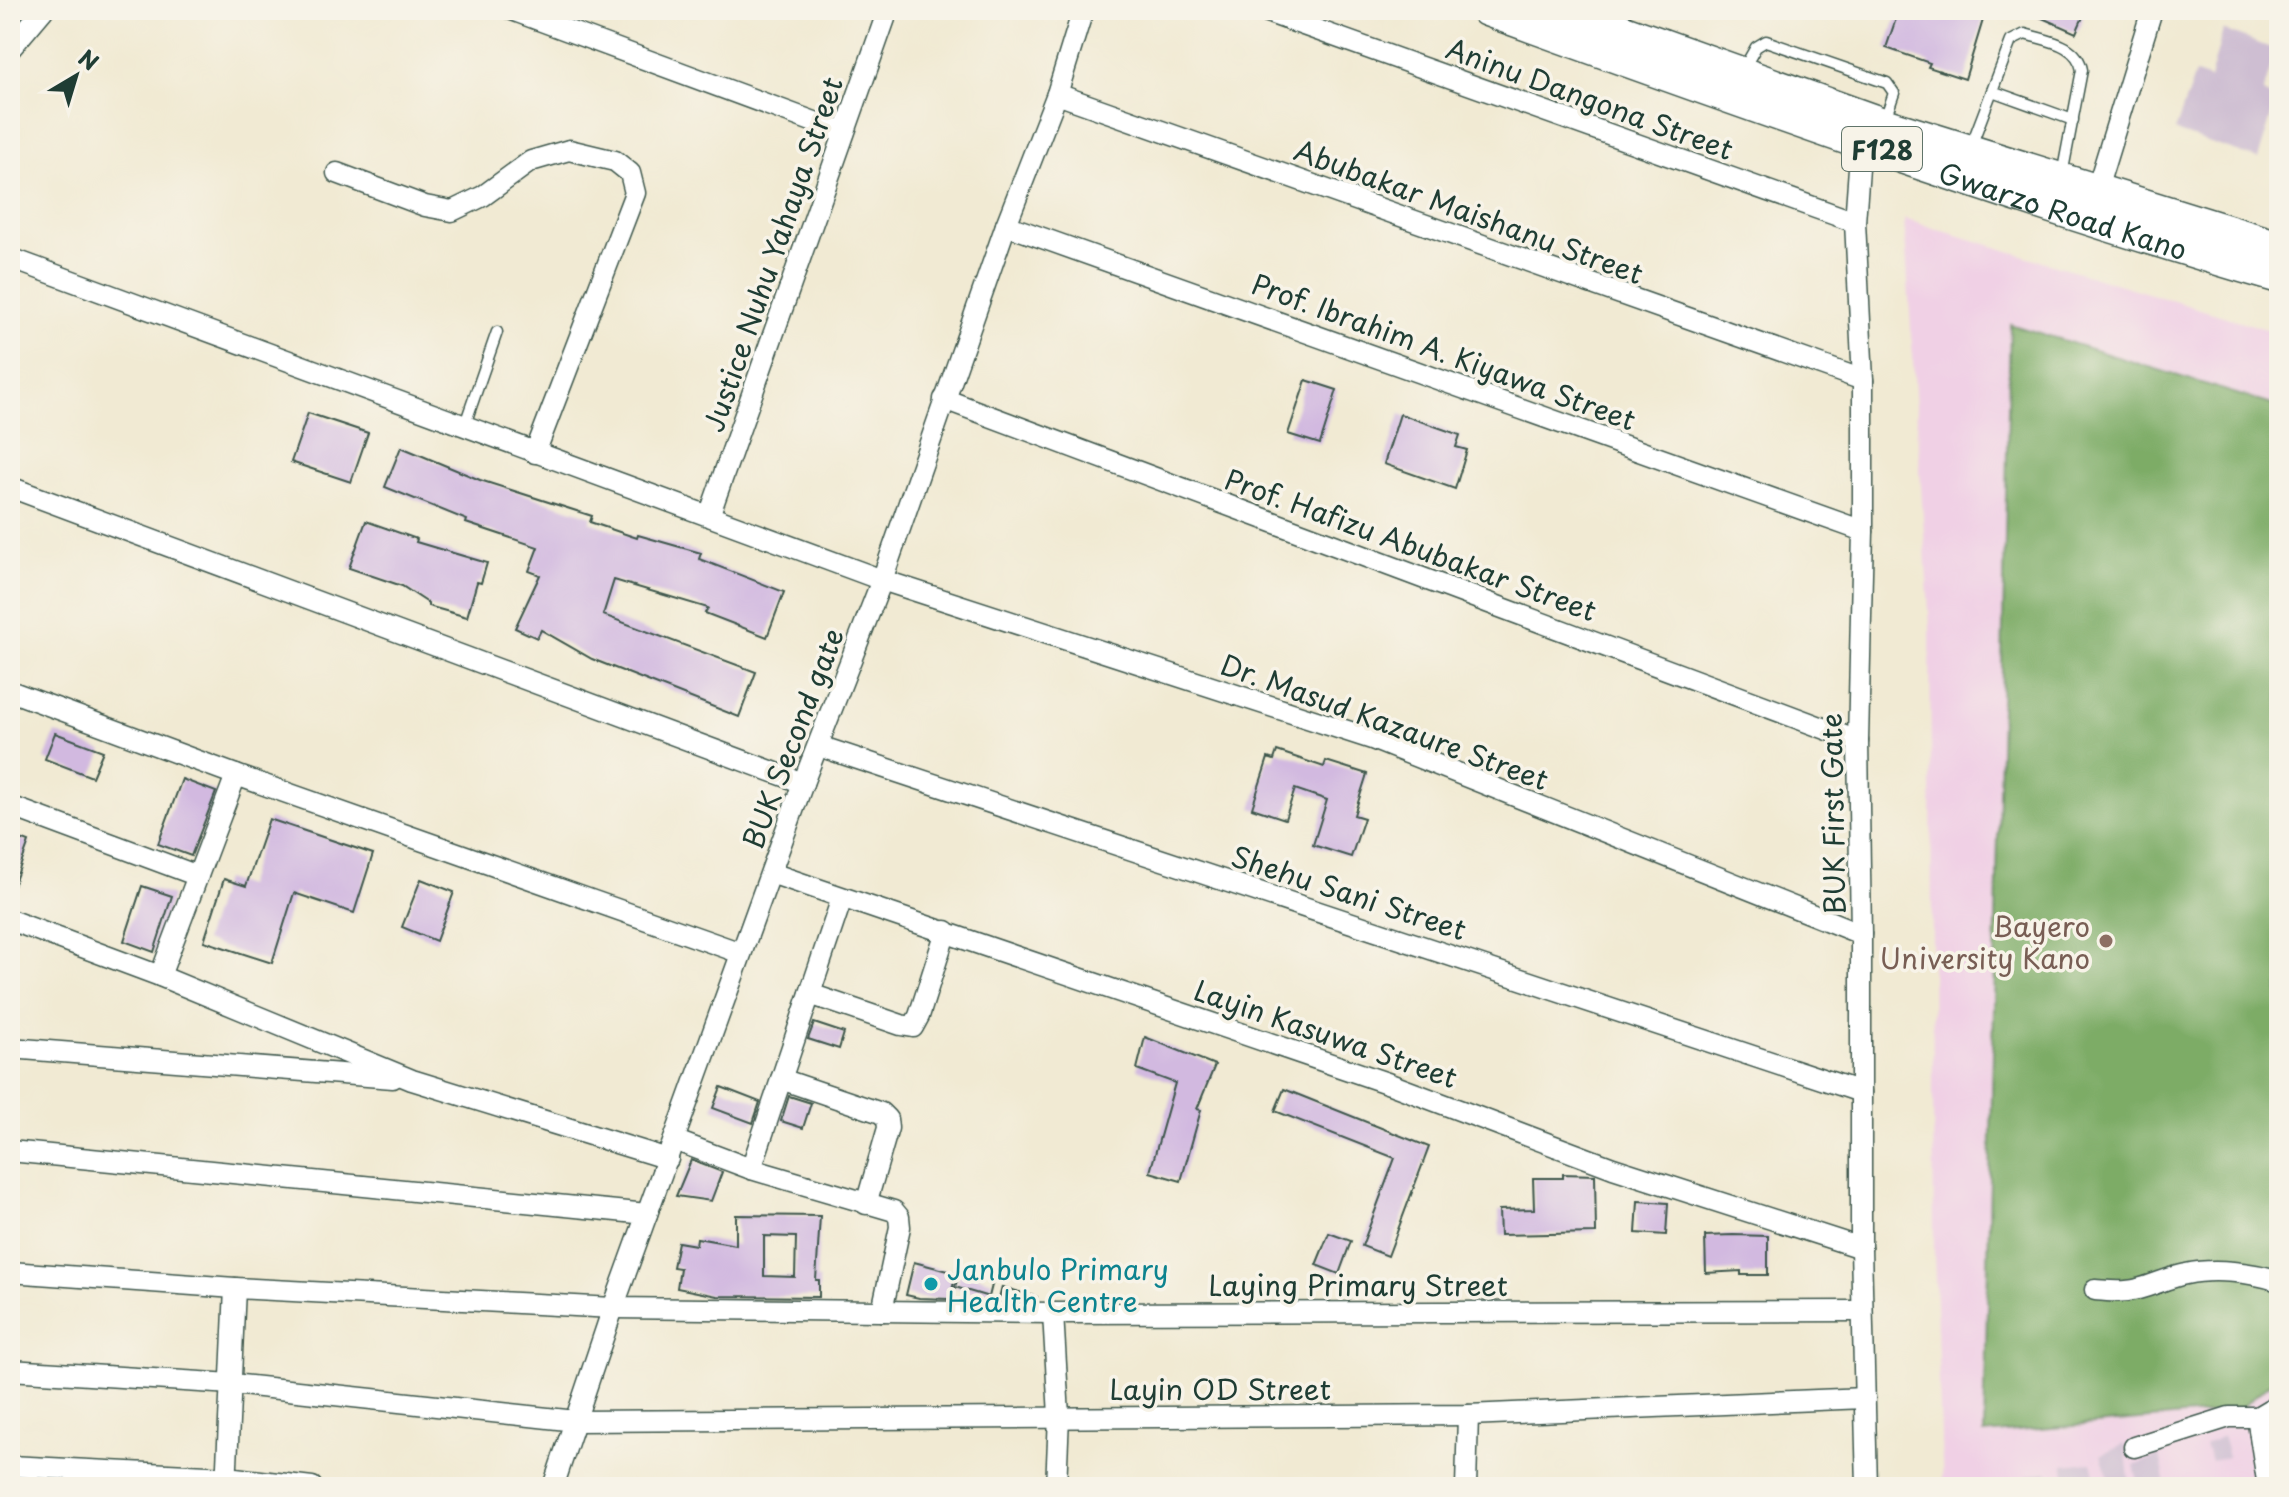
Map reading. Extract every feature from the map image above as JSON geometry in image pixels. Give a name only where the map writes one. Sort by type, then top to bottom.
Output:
[{"type":"main road","name":"Gwarzo Road Kano","points":[[1487,10],[1772,113],[1872,132],[2088,220],[2236,250],[2279,277]]},
{"type":"main road","name":"F128","points":[[1565,10],[1740,73],[1872,132],[1969,151],[2096,192],[2236,250],[2279,247]]},
{"type":"street","points":[[10,49],[43,10]]},
{"type":"street","points":[[512,10],[844,133]]},
{"type":"street","name":"Justice Nuhu Yahaya Street","points":[[709,516],[888,10]]},
{"type":"street","name":"Aninu Dangona Street","points":[[1261,10],[1855,222]]},
{"type":"street","points":[[2096,192],[2152,10]]},
{"type":"street","name":"BUK Second gate","points":[[553,1487],[613,1308],[741,953],[882,580],[1006,225],[1057,94],[1077,12]]},
{"type":"street","name":"Abubakar Maishanu Street","points":[[1057,94],[1863,380]]},
{"type":"street","name":"BUK First Gate","points":[[1867,1487],[1861,1248],[1858,741],[1863,380],[1855,222],[1872,132]]},
{"type":"street","points":[[337,173],[425,206],[452,211],[483,196],[531,161],[569,150],[615,161],[630,173],[635,193],[535,453]]},
{"type":"street","name":"Prof. Ibrahim A. Kiyawa Street","points":[[1006,225],[1863,531]]},
{"type":"street","name":"Dr. Masud Kazaure Street","points":[[10,258],[882,580],[1372,739],[1861,934]]},
{"type":"street","name":"Prof. Hafizu Abubakar Street","points":[[944,399],[1858,741]]},
{"type":"street","points":[[10,487],[803,783]]},
{"type":"street","points":[[10,691],[236,775],[741,953]]},
{"type":"street","name":"Shehu Sani Street","points":[[819,746],[1861,1092]]},
{"type":"street","points":[[160,976],[236,775]]},
{"type":"street","points":[[10,806],[198,876]]},
{"type":"street","name":"Layin Kasuwa Street","points":[[771,873],[1390,1084],[1613,1168],[1861,1248]]},
{"type":"street","points":[[751,1169],[842,898]]},
{"type":"street","points":[[10,920],[160,976],[412,1080],[751,1169],[894,1211],[899,1217],[900,1227],[882,1311]]},
{"type":"street","points":[[810,994],[913,1027],[946,931]]},
{"type":"street","points":[[10,1048],[412,1080]]},
{"type":"street","points":[[781,1079],[881,1113],[887,1119],[888,1128],[866,1204]]},
{"type":"street","points":[[10,1151],[647,1214]]},
{"type":"street","name":"Laying Primary Street","points":[[10,1272],[235,1288],[613,1308],[1053,1313],[1862,1311]]},
{"type":"street","points":[[2095,1290],[2137,1290],[2185,1274],[2207,1272],[2265,1276],[2279,1281]]},
{"type":"street","points":[[227,1482],[235,1288]]},
{"type":"street","points":[[1053,1313],[1059,1416],[1056,1487]]},
{"type":"street","name":"Layin OD Street","points":[[10,1370],[232,1384],[576,1421],[1468,1415],[1865,1398]]},
{"type":"street","points":[[2134,1447],[2229,1417],[2257,1417],[2279,1404]]},
{"type":"street","points":[[1466,1487],[1468,1415]]},
{"type":"street","points":[[2257,1417],[2268,1487]]},
{"type":"street","points":[[10,1466],[312,1487]]},
{"type":"lane","points":[[1969,151],[2011,41],[2025,34],[2070,48],[2077,54],[2082,70],[2061,181]]},
{"type":"lane","points":[[1992,91],[2073,120]]},
{"type":"lane","points":[[464,427],[497,332]]},
{"type":"shaded area","points":[[2223,30],[2276,50],[2263,93],[2276,100],[2258,159],[2175,131],[2195,74],[2210,79]]},
{"type":"shaded area","name":"Bayero University Kano","points":[[1904,219],[2279,333],[2279,1487],[1943,1487],[1934,1254],[1930,627]]},
{"type":"shaded area","points":[[2222,1436],[2228,1457],[2211,1461],[2205,1445]]},
{"type":"shaded area","points":[[2125,1444],[2130,1487],[2111,1487],[2101,1455]]},
{"type":"shaded area","points":[[2160,1455],[2165,1480],[2139,1485],[2134,1466]]},
{"type":"shaded area","points":[[2092,1462],[2098,1487],[2066,1487],[2064,1465]]},
{"type":"shaded area","points":[[2048,1471],[2051,1487],[2029,1487],[2027,1476]]},
{"type":"green space","name":"Bayero University Kano","points":[[2010,324],[2279,407],[2279,1375],[2238,1411],[1984,1434]]},
{"type":"building","points":[[1899,10],[1986,10],[1965,79],[1886,48]]},
{"type":"building","points":[[2024,10],[2086,10],[2076,33]]},
{"type":"building","points":[[1306,380],[1337,390],[1320,444],[1288,434]]},
{"type":"building","points":[[308,413],[368,433],[351,482],[291,462]]},
{"type":"building","points":[[1400,414],[1460,435],[1456,447],[1467,450],[1455,489],[1384,464]]},
{"type":"building","points":[[401,447],[480,480],[592,516],[590,522],[637,538],[638,535],[701,553],[699,559],[784,592],[767,637],[705,613],[708,608],[614,580],[603,615],[756,672],[739,717],[592,659],[541,630],[537,638],[515,628],[540,575],[529,571],[538,547],[466,523],[467,520],[385,487]]},
{"type":"building","points":[[366,521],[417,539],[416,542],[487,563],[481,583],[477,582],[467,617],[428,606],[402,586],[349,568]]},
{"type":"building","points":[[55,733],[103,751],[92,777],[45,759]]},
{"type":"building","points":[[1277,751],[1324,767],[1326,761],[1367,774],[1354,815],[1364,818],[1351,857],[1313,845],[1327,800],[1295,789],[1285,819],[1252,808],[1268,758],[1274,760]]},
{"type":"building","points":[[182,779],[216,792],[191,856],[158,844]]},
{"type":"building","points":[[269,819],[373,854],[354,913],[294,893],[272,963],[204,941],[224,879],[246,886]]},
{"type":"building","points":[[10,835],[29,842],[12,889],[10,889]]},
{"type":"building","points":[[421,879],[454,892],[436,941],[402,927]]},
{"type":"building","points":[[142,886],[172,896],[154,952],[124,941]]},
{"type":"building","points":[[814,1023],[844,1033],[839,1049],[808,1039]]},
{"type":"building","points":[[1145,1037],[1215,1065],[1197,1109],[1201,1110],[1181,1181],[1150,1172],[1175,1083],[1137,1069]]},
{"type":"building","points":[[721,1087],[760,1102],[753,1123],[713,1108]]},
{"type":"building","points":[[1284,1089],[1429,1147],[1388,1256],[1362,1246],[1395,1158],[1275,1111]]},
{"type":"building","points":[[789,1096],[811,1103],[803,1128],[781,1121]]},
{"type":"building","points":[[691,1160],[722,1172],[711,1201],[676,1196]]},
{"type":"building","points":[[1563,1174],[1595,1175],[1596,1233],[1500,1235],[1499,1210],[1534,1209],[1533,1178],[1563,1178]]},
{"type":"building","points":[[1638,1201],[1668,1203],[1666,1235],[1636,1233]]},
{"type":"building","points":[[736,1215],[820,1216],[816,1280],[819,1280],[819,1297],[717,1296],[677,1288],[680,1268],[673,1267],[678,1242],[696,1245],[697,1238],[736,1245]],"holes":[[[764,1236],[796,1237],[795,1277],[764,1276]]]},
{"type":"building","points":[[1329,1233],[1351,1241],[1339,1274],[1316,1265]]},
{"type":"building","points":[[1705,1236],[1768,1236],[1768,1275],[1741,1275],[1741,1271],[1706,1273]]},
{"type":"building","name":"Janbulo Primary Health Centre","points":[[914,1262],[956,1273],[950,1299],[906,1295]]},
{"type":"building","points":[[960,1271],[993,1281],[989,1297],[955,1287]]},
{"type":"building","points":[[1002,1287],[1037,1297],[1037,1300],[999,1299]]},
{"type":"place","name":"Bayero University Kano","points":[[2106,941]]},
{"type":"place","name":"Janbulo Primary Health Centre","points":[[931,1284]]}]
